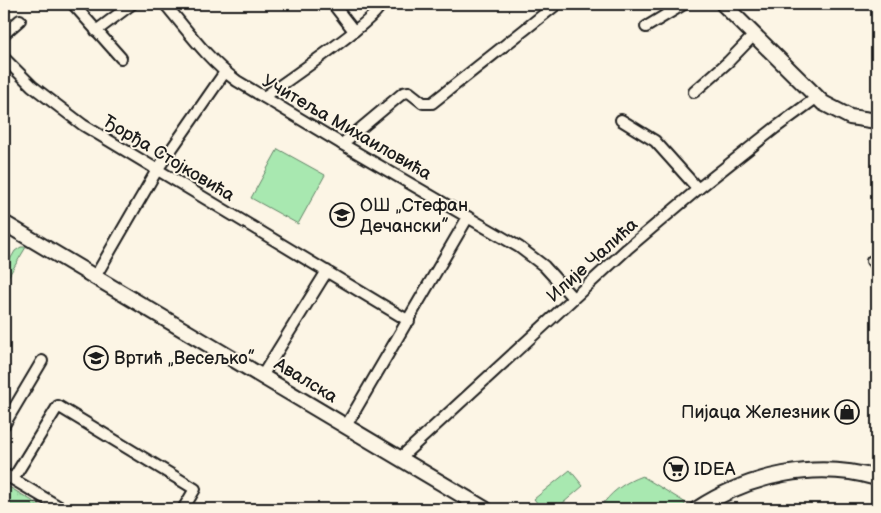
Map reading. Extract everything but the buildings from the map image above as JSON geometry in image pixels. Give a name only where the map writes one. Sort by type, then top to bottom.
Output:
[{"type":"main road","points":[[723,4],[816,98],[850,117],[877,121]]},
{"type":"main road","name":"Авалска","points":[[4,223],[485,509]]},
{"type":"main road","points":[[697,509],[742,485],[794,472],[840,471],[877,478]]},
{"type":"street","points":[[73,4],[121,58]]},
{"type":"street","points":[[96,31],[132,4]]},
{"type":"street","name":"Учитеља Михаиловића","points":[[165,4],[225,72],[342,144],[534,257],[573,298]]},
{"type":"street","points":[[333,4],[354,31]]},
{"type":"street","points":[[264,97],[354,31],[380,8],[381,4]]},
{"type":"street","points":[[342,144],[403,93],[409,92],[423,103],[432,103],[557,4]]},
{"type":"street","points":[[646,27],[684,4]]},
{"type":"street","points":[[4,34],[20,20]]},
{"type":"street","points":[[694,92],[728,62],[754,35]]},
{"type":"street","name":"Ђорђа Стојковића","points":[[4,58],[32,86],[71,116],[156,170],[409,321]]},
{"type":"street","points":[[95,277],[156,170],[225,72]]},
{"type":"street","name":"Илије Чалића","points":[[400,458],[627,249],[698,189],[816,98]]},
{"type":"street","points":[[621,120],[656,141],[698,189]]},
{"type":"street","points":[[346,426],[468,217]]},
{"type":"street","points":[[262,376],[327,271]]},
{"type":"street","points":[[4,425],[42,361]]},
{"type":"street","points":[[13,479],[58,406],[195,489],[183,509]]},
{"type":"street","points":[[4,474],[63,509]]},
{"type":"green space","points":[[278,149],[325,175],[298,224],[251,198]]},
{"type":"green space","points":[[21,247],[26,247],[4,284],[4,270],[15,251]]},
{"type":"green space","points":[[570,470],[583,486],[556,509],[542,509],[534,499]]},
{"type":"green space","points":[[642,476],[686,503],[681,509],[599,509],[618,489]]},
{"type":"green space","points":[[4,484],[46,509],[14,509],[4,503]]},
{"type":"place","name":"ОШ „Стефан Дечански”","points":[[342,215]]},
{"type":"place","name":"Вртић „Весељко”","points":[[96,358]]},
{"type":"place","name":"Пијаца Железник","points":[[847,412]]},
{"type":"place","name":"IDEA","points":[[676,469]]}]
